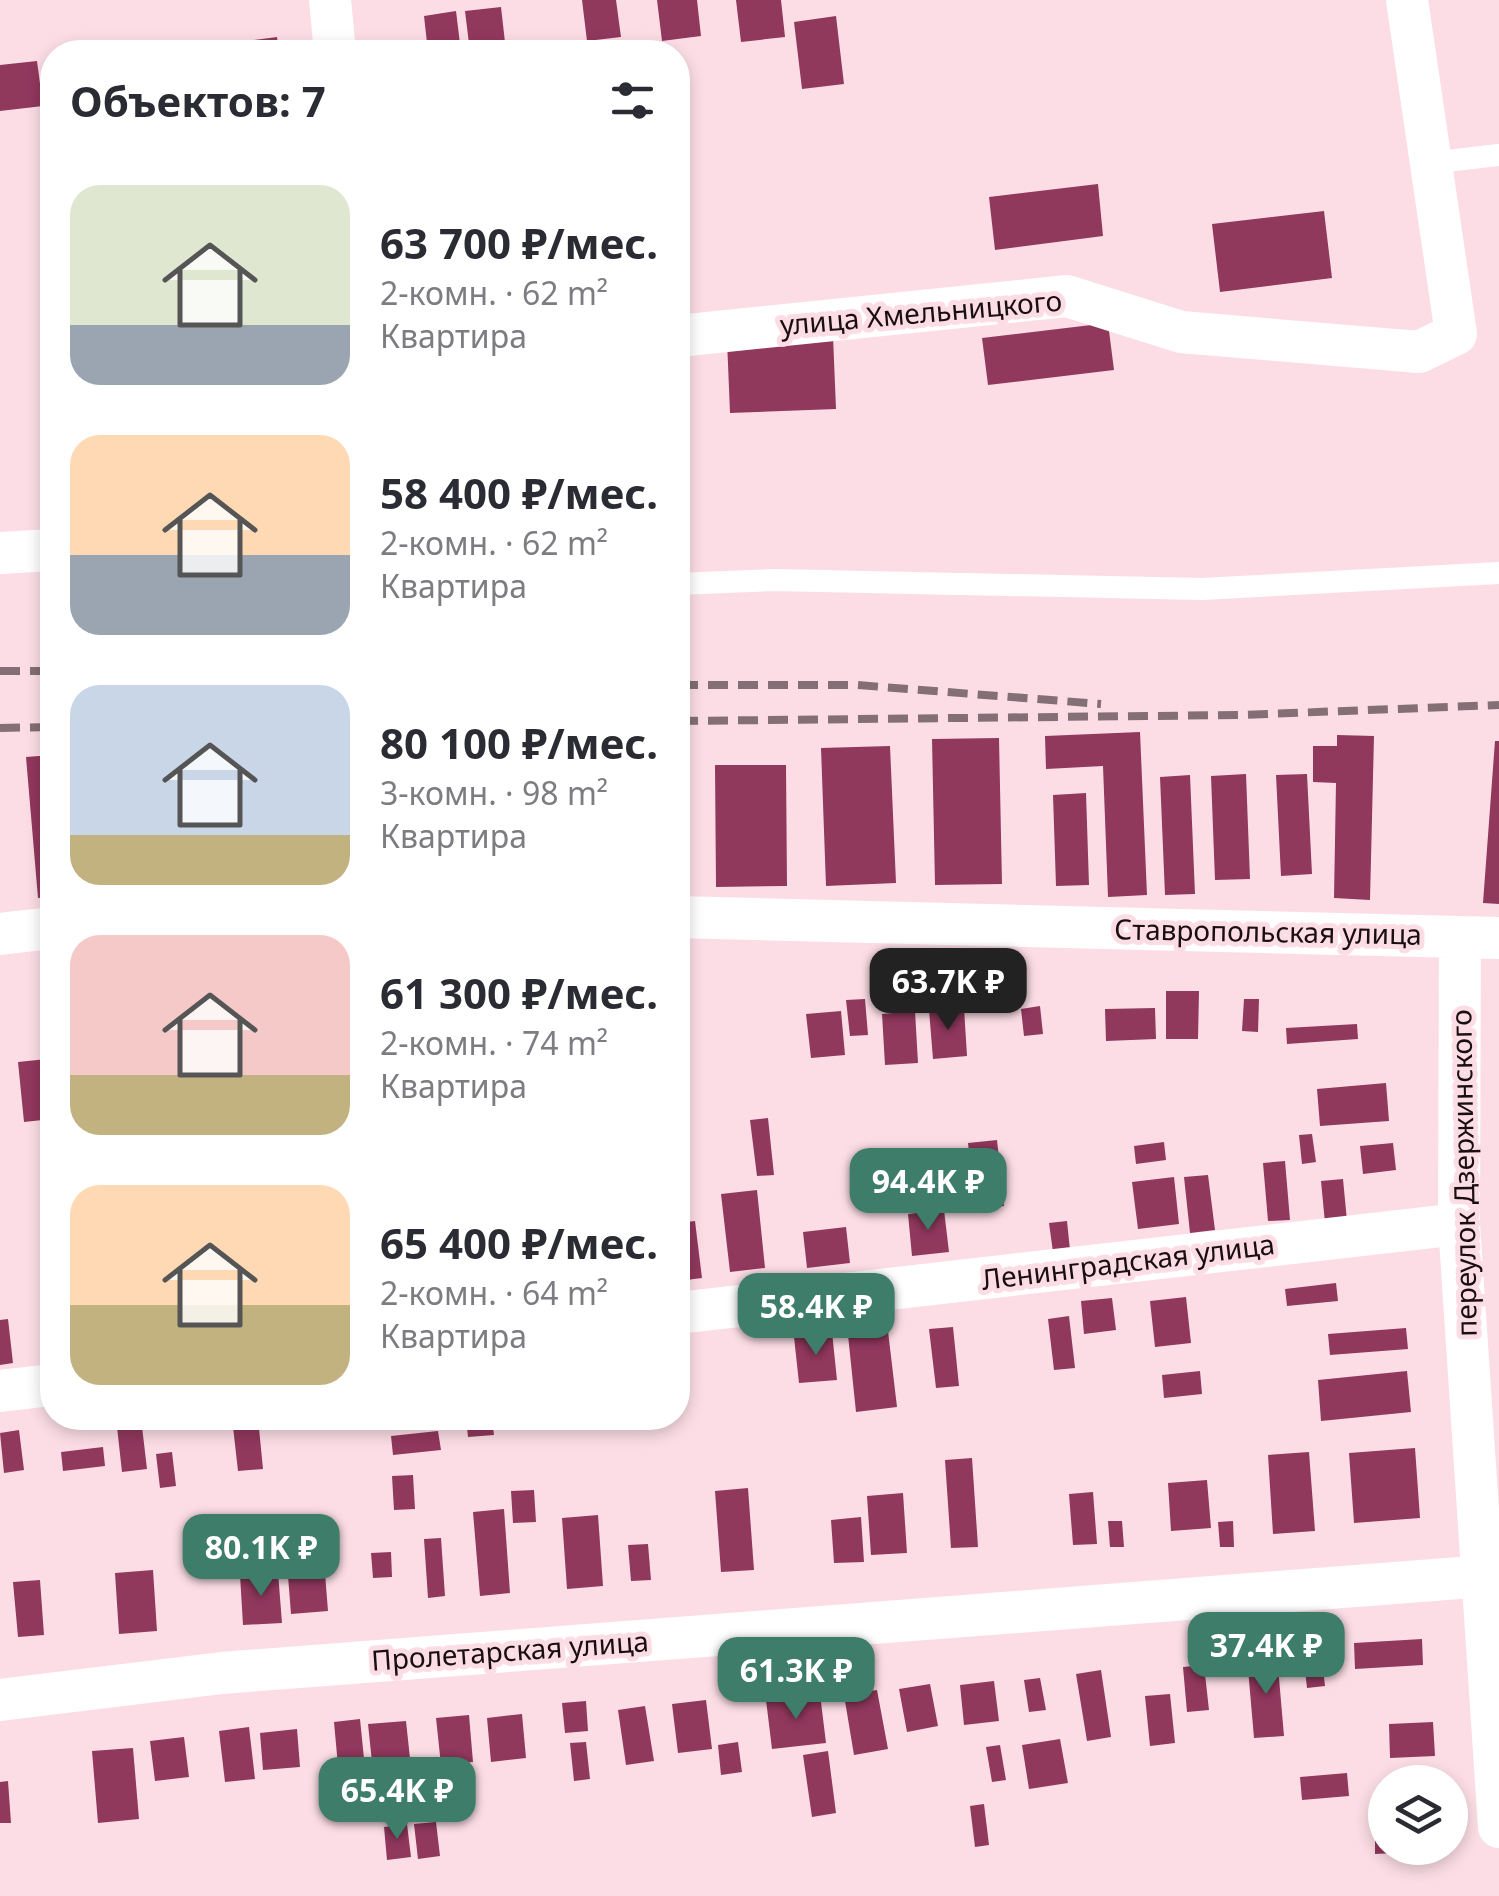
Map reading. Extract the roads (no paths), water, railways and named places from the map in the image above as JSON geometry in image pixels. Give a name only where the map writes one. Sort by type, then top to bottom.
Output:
[{"type":"street","points":[[330,0],[334,40]]},
{"type":"street","points":[[1407,0],[1429,163]]},
{"type":"street","name":"улица Хмельницкого","points":[[690,335],[1067,296],[1181,332],[1419,352],[1456,334],[1429,163]]},
{"type":"street","points":[[0,553],[40,551]]},
{"type":"street","name":"Ставропольская улица","points":[[690,917],[1480,938]]},
{"type":"street","points":[[0,934],[40,929]]},
{"type":"street","name":"переулок Дзержинского","points":[[1480,938],[1459,1224],[1491,1576],[1499,1827]]},
{"type":"street","name":"Ленинградская улица","points":[[690,1312],[1459,1224]]},
{"type":"street","points":[[0,1391],[40,1386]]},
{"type":"street","name":"Пролетарская улица","points":[[0,1700],[222,1673],[1491,1576]]},
{"type":"lane","points":[[1429,163],[1499,155]]},
{"type":"lane","points":[[690,584],[774,580],[1202,589],[1499,573]]},
{"type":"railway","points":[[0,671],[40,671]]},
{"type":"railway","points":[[690,685],[857,685],[1101,704]]},
{"type":"railway","points":[[690,721],[1240,715],[1499,705]]},
{"type":"railway","points":[[0,728],[40,727]]}]
